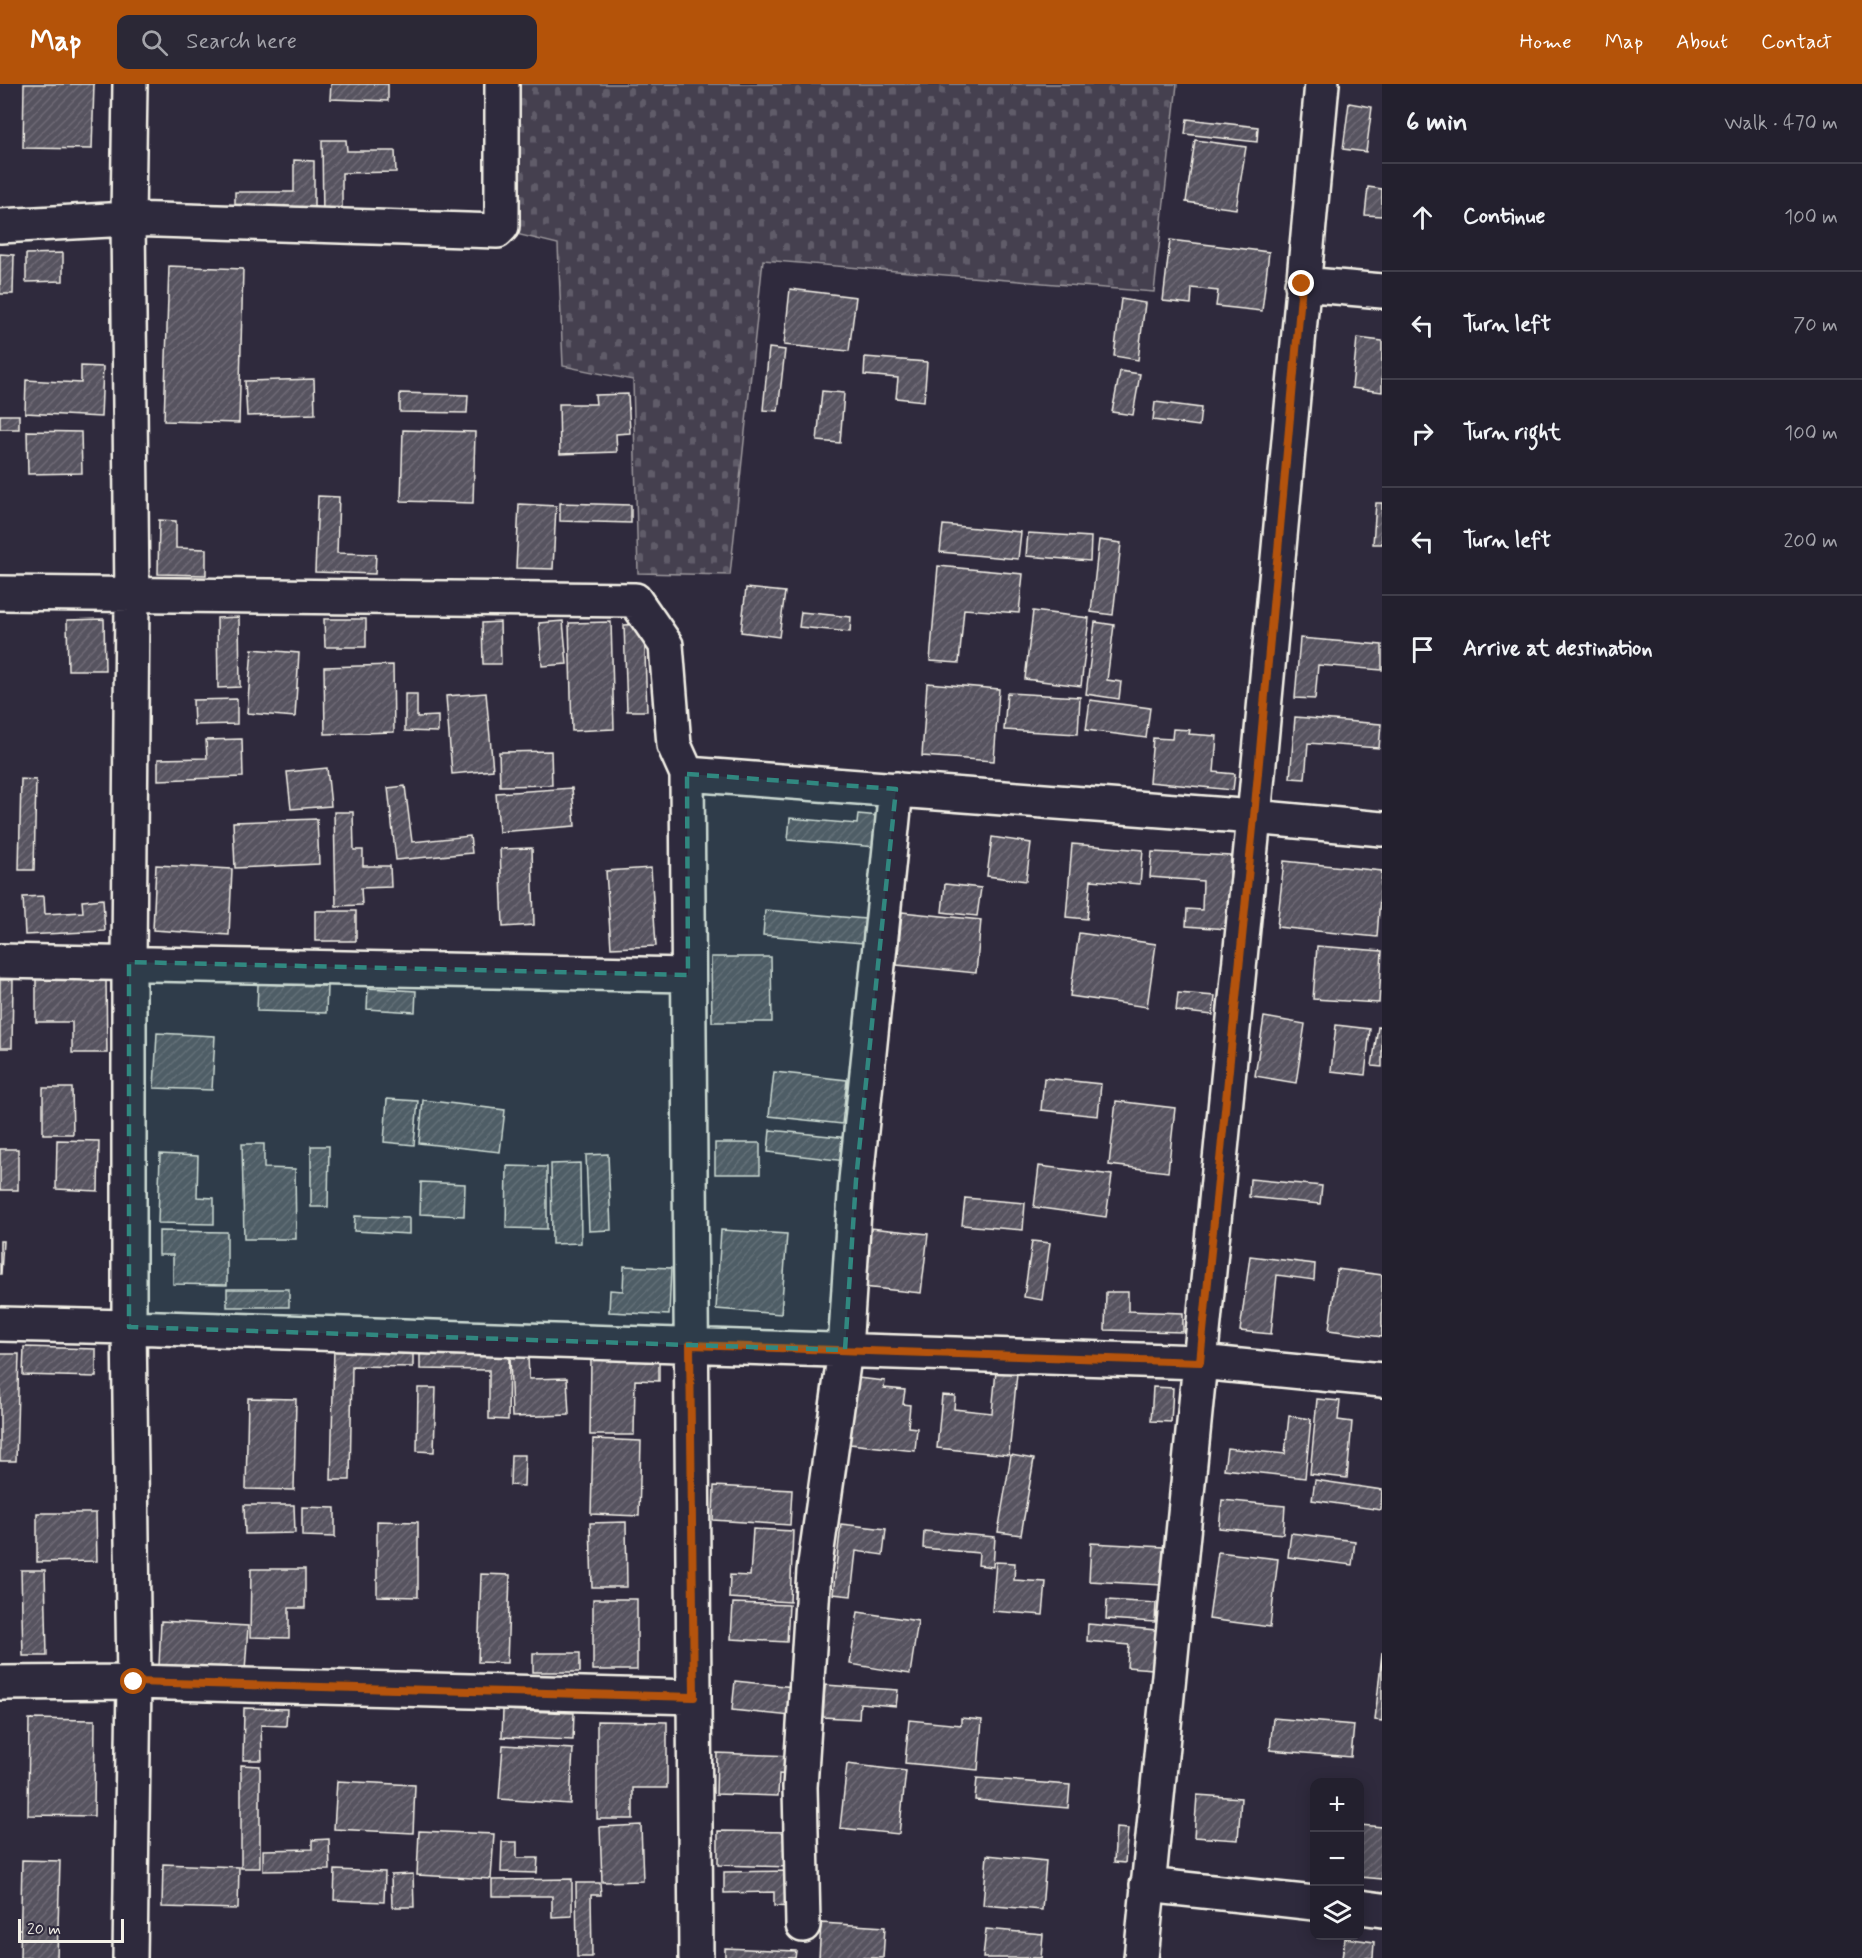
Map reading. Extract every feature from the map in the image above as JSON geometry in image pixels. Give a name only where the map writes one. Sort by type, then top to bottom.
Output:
[{"type":"street","points":[[130,84],[128,219],[132,596],[129,1326],[134,1682],[130,1958]]},
{"type":"street","points":[[0,226],[128,219],[497,231],[502,226],[502,84]]},
{"type":"street","points":[[1141,1958],[1254,817],[1322,84]]},
{"type":"street","points":[[1302,284],[1382,291]]},
{"type":"street","points":[[0,593],[635,600],[666,645],[674,745],[687,774],[696,1958]]},
{"type":"street","points":[[687,774],[1254,817],[1382,829]]},
{"type":"street","points":[[803,1925],[800,1787],[814,1571],[845,1350],[856,1180],[896,789]]},
{"type":"street","points":[[0,961],[688,975]]},
{"type":"street","points":[[0,1324],[129,1326],[1200,1362],[1382,1380]]},
{"type":"street","points":[[0,1683],[134,1682],[694,1697]]},
{"type":"street","points":[[1147,1886],[1310,1903]]},
{"type":"street","points":[[1364,1908],[1382,1910]]},
{"type":"highlighted area","points":[[687,774],[896,789],[856,1180],[845,1350],[129,1327],[129,962],[688,975]]},
{"type":"green space","points":[[512,84],[1177,84],[1154,292],[763,260],[730,575],[638,573],[633,380],[563,366],[558,244],[512,233]]},
{"type":"building","points":[[24,84],[94,84],[92,149],[23,148]]},
{"type":"building","points":[[331,84],[388,84],[388,101],[330,99]]},
{"type":"building","points":[[1349,103],[1372,107],[1366,152],[1343,149]]},
{"type":"building","points":[[1187,119],[1258,127],[1257,142],[1185,134]]},
{"type":"building","points":[[322,140],[346,140],[347,151],[395,151],[396,172],[342,173],[342,219],[323,219]]},
{"type":"building","points":[[1195,140],[1246,147],[1236,209],[1186,202]]},
{"type":"building","points":[[294,160],[314,161],[314,218],[235,218],[235,192],[294,192]]},
{"type":"building","points":[[1368,187],[1382,189],[1382,216],[1365,215]]},
{"type":"building","points":[[1170,240],[1269,252],[1262,311],[1216,306],[1218,291],[1192,288],[1191,304],[1163,301]]},
{"type":"building","points":[[63,253],[63,281],[26,282],[26,254]]},
{"type":"building","points":[[0,254],[14,255],[13,294],[0,294]]},
{"type":"building","points":[[169,266],[243,269],[239,423],[164,421]]},
{"type":"building","points":[[790,289],[856,297],[849,351],[784,345]]},
{"type":"building","points":[[1121,299],[1145,303],[1138,360],[1114,356]]},
{"type":"building","points":[[1357,338],[1382,341],[1382,392],[1352,388]]},
{"type":"building","points":[[769,348],[785,350],[778,411],[763,410]]},
{"type":"building","points":[[865,357],[927,362],[924,401],[896,398],[898,378],[864,375]]},
{"type":"building","points":[[81,366],[103,367],[101,417],[25,413],[26,380],[81,383]]},
{"type":"building","points":[[1120,371],[1140,374],[1133,415],[1112,412]]},
{"type":"building","points":[[314,379],[315,414],[247,416],[245,381]]},
{"type":"building","points":[[822,391],[844,393],[840,443],[817,441]]},
{"type":"building","points":[[400,393],[468,395],[467,413],[400,412]]},
{"type":"building","points":[[628,394],[630,433],[616,434],[617,452],[560,454],[559,404],[596,404],[595,395]]},
{"type":"building","points":[[1155,402],[1201,408],[1199,426],[1153,420]]},
{"type":"building","points":[[0,415],[19,415],[19,429],[0,429]]},
{"type":"building","points":[[403,430],[475,432],[473,503],[401,501]]},
{"type":"building","points":[[27,431],[81,432],[82,473],[28,474]]},
{"type":"building","points":[[318,496],[339,497],[337,553],[376,554],[375,574],[315,572]]},
{"type":"building","points":[[560,503],[631,505],[631,523],[560,521]]},
{"type":"building","points":[[1376,503],[1382,503],[1382,544],[1373,544]]},
{"type":"building","points":[[519,504],[556,506],[553,569],[516,568]]},
{"type":"building","points":[[159,520],[176,521],[176,548],[206,549],[206,575],[158,574]]},
{"type":"building","points":[[943,525],[1021,532],[1018,559],[940,552]]},
{"type":"building","points":[[1028,533],[1091,537],[1090,561],[1026,556]]},
{"type":"building","points":[[1099,540],[1121,543],[1113,615],[1091,612]]},
{"type":"building","points":[[938,566],[1023,574],[1019,613],[964,609],[959,663],[930,661]]},
{"type":"building","points":[[746,588],[785,592],[779,637],[741,632]]},
{"type":"building","points":[[1033,611],[1089,618],[1081,686],[1025,679]]},
{"type":"building","points":[[801,612],[851,617],[850,632],[799,627]]},
{"type":"building","points":[[239,617],[240,687],[218,688],[217,618]]},
{"type":"building","points":[[104,619],[105,670],[68,670],[67,620]]},
{"type":"building","points":[[324,619],[366,619],[366,647],[325,647]]},
{"type":"building","points":[[563,621],[567,664],[542,666],[539,623]]},
{"type":"building","points":[[500,622],[501,664],[483,664],[482,623]]},
{"type":"building","points":[[611,622],[614,729],[572,731],[569,623]]},
{"type":"building","points":[[1095,622],[1114,625],[1107,680],[1121,682],[1119,699],[1086,694]]},
{"type":"building","points":[[644,624],[647,711],[627,711],[624,625]]},
{"type":"building","points":[[1300,638],[1382,645],[1382,670],[1318,665],[1315,699],[1295,698]]},
{"type":"building","points":[[252,649],[299,653],[295,717],[247,713]]},
{"type":"building","points":[[393,665],[394,732],[325,734],[324,667]]},
{"type":"building","points":[[927,683],[999,689],[994,761],[922,756]]},
{"type":"building","points":[[486,693],[493,770],[452,774],[446,696]]},
{"type":"building","points":[[1007,693],[1080,697],[1078,734],[1004,730]]},
{"type":"building","points":[[405,694],[417,694],[417,717],[438,716],[438,732],[405,731]]},
{"type":"building","points":[[237,699],[237,724],[194,725],[193,700]]},
{"type":"building","points":[[1090,700],[1150,708],[1146,738],[1086,730]]},
{"type":"building","points":[[1295,717],[1381,724],[1379,748],[1308,743],[1305,779],[1290,778]]},
{"type":"building","points":[[1173,729],[1190,730],[1189,734],[1217,736],[1214,772],[1235,774],[1233,790],[1149,782],[1153,738],[1172,739]]},
{"type":"building","points":[[242,739],[243,777],[158,780],[158,759],[207,758],[206,740]]},
{"type":"building","points":[[551,751],[552,785],[500,786],[499,752]]},
{"type":"building","points":[[327,768],[331,806],[291,809],[287,772]]},
{"type":"building","points":[[21,779],[36,780],[34,870],[19,870]]},
{"type":"building","points":[[405,786],[412,842],[470,836],[472,853],[396,860],[388,788]]},
{"type":"building","points":[[572,788],[575,826],[499,832],[496,793]]},
{"type":"building","points":[[334,812],[353,812],[354,850],[363,850],[363,866],[390,866],[391,887],[361,888],[362,905],[336,906]]},
{"type":"building","points":[[858,814],[880,816],[877,847],[788,840],[790,818],[857,824]]},
{"type":"building","points":[[317,819],[319,864],[235,868],[233,822]]},
{"type":"building","points":[[992,837],[1031,843],[1026,881],[987,876]]},
{"type":"building","points":[[1072,844],[1143,850],[1140,884],[1091,880],[1087,919],[1066,917]]},
{"type":"building","points":[[532,848],[534,925],[503,927],[500,849]]},
{"type":"building","points":[[1152,852],[1231,856],[1227,929],[1186,926],[1187,909],[1202,910],[1203,881],[1150,877]]},
{"type":"building","points":[[1284,861],[1382,871],[1377,937],[1277,927]]},
{"type":"building","points":[[156,865],[232,869],[229,935],[153,930]]},
{"type":"building","points":[[651,868],[656,946],[611,948],[606,871]]},
{"type":"building","points":[[945,884],[981,888],[977,916],[942,912]]},
{"type":"building","points":[[44,896],[45,914],[83,912],[82,901],[103,899],[105,931],[25,935],[23,897]]},
{"type":"building","points":[[765,910],[865,919],[863,943],[763,935]]},
{"type":"building","points":[[315,911],[356,911],[356,941],[315,941]]},
{"type":"building","points":[[902,912],[981,920],[976,973],[897,965]]},
{"type":"building","points":[[1079,933],[1156,944],[1147,1007],[1070,996]]},
{"type":"building","points":[[1317,946],[1382,951],[1379,1003],[1313,999]]},
{"type":"building","points":[[711,957],[771,957],[772,1022],[712,1022]]},
{"type":"building","points":[[36,979],[106,980],[107,1053],[72,1053],[72,1022],[36,1022]]},
{"type":"building","points":[[0,980],[13,980],[12,1048],[0,1048]]},
{"type":"building","points":[[258,984],[327,986],[326,1013],[257,1011]]},
{"type":"building","points":[[368,988],[416,991],[415,1012],[367,1009]]},
{"type":"building","points":[[1178,993],[1215,996],[1213,1015],[1176,1011]]},
{"type":"building","points":[[1264,1017],[1305,1024],[1296,1083],[1255,1076]]},
{"type":"building","points":[[1336,1025],[1370,1029],[1365,1075],[1331,1071]]},
{"type":"building","points":[[1378,1027],[1382,1028],[1382,1067],[1372,1066]]},
{"type":"building","points":[[157,1033],[215,1036],[212,1090],[154,1088]]},
{"type":"building","points":[[774,1072],[847,1080],[842,1124],[769,1116]]},
{"type":"building","points":[[1044,1078],[1101,1084],[1098,1116],[1041,1110]]},
{"type":"building","points":[[43,1088],[72,1088],[73,1134],[43,1134]]},
{"type":"building","points":[[387,1099],[418,1101],[414,1145],[384,1142]]},
{"type":"building","points":[[423,1100],[505,1110],[500,1152],[419,1143]]},
{"type":"building","points":[[1116,1101],[1175,1108],[1168,1172],[1109,1165]]},
{"type":"building","points":[[770,1130],[849,1138],[846,1161],[768,1152]]},
{"type":"building","points":[[57,1140],[99,1141],[98,1191],[56,1189]]},
{"type":"building","points":[[715,1143],[760,1143],[760,1174],[715,1174]]},
{"type":"building","points":[[242,1144],[264,1144],[264,1168],[295,1169],[296,1239],[244,1239]]},
{"type":"building","points":[[311,1146],[329,1146],[328,1207],[311,1207]]},
{"type":"building","points":[[0,1149],[18,1149],[18,1190],[0,1190]]},
{"type":"building","points":[[160,1154],[198,1156],[197,1197],[214,1198],[214,1224],[158,1223]]},
{"type":"building","points":[[608,1154],[611,1230],[589,1231],[586,1155]]},
{"type":"building","points":[[580,1163],[581,1243],[552,1244],[551,1164]]},
{"type":"building","points":[[507,1166],[547,1167],[547,1229],[506,1228]]},
{"type":"building","points":[[1039,1166],[1112,1175],[1106,1217],[1034,1207]]},
{"type":"building","points":[[1250,1179],[1322,1186],[1320,1204],[1249,1197]]},
{"type":"building","points":[[421,1182],[465,1184],[464,1216],[420,1214]]},
{"type":"building","points":[[965,1198],[1025,1203],[1023,1230],[962,1225]]},
{"type":"building","points":[[355,1216],[409,1218],[409,1234],[354,1231]]},
{"type":"building","points":[[870,1228],[928,1234],[921,1293],[863,1287]]},
{"type":"building","points":[[721,1230],[787,1234],[781,1314],[716,1309]]},
{"type":"building","points":[[159,1231],[227,1232],[227,1285],[173,1284],[173,1255],[159,1255]]},
{"type":"building","points":[[0,1241],[3,1241],[1,1274],[0,1274]]},
{"type":"building","points":[[1032,1241],[1050,1243],[1042,1300],[1024,1297]]},
{"type":"building","points":[[1250,1256],[1315,1264],[1314,1280],[1277,1275],[1271,1334],[1240,1331]]},
{"type":"building","points":[[624,1266],[671,1268],[669,1315],[609,1312],[610,1290],[623,1291]]},
{"type":"building","points":[[1337,1269],[1382,1275],[1382,1337],[1329,1330]]},
{"type":"building","points":[[227,1289],[289,1289],[289,1307],[227,1307]]},
{"type":"building","points":[[1106,1292],[1128,1292],[1128,1311],[1183,1313],[1183,1332],[1105,1330]]},
{"type":"building","points":[[24,1347],[96,1349],[96,1377],[23,1375]]},
{"type":"building","points":[[334,1347],[413,1349],[413,1367],[352,1366],[350,1480],[331,1480]]},
{"type":"building","points":[[420,1353],[509,1354],[508,1420],[489,1419],[489,1370],[420,1369]]},
{"type":"building","points":[[0,1354],[19,1354],[16,1461],[0,1461]]},
{"type":"building","points":[[510,1355],[528,1355],[529,1379],[567,1378],[569,1415],[512,1417]]},
{"type":"building","points":[[591,1358],[659,1358],[659,1381],[635,1380],[634,1435],[590,1435]]},
{"type":"building","points":[[996,1371],[1017,1373],[1009,1455],[937,1448],[942,1395],[955,1396],[954,1409],[992,1413]]},
{"type":"building","points":[[857,1378],[885,1381],[884,1388],[905,1390],[903,1404],[910,1405],[908,1427],[917,1428],[915,1451],[850,1444]]},
{"type":"building","points":[[1153,1387],[1173,1388],[1171,1422],[1151,1421]]},
{"type":"building","points":[[418,1388],[436,1388],[434,1452],[417,1451]]},
{"type":"building","points":[[248,1398],[296,1399],[294,1490],[246,1489]]},
{"type":"building","points":[[1317,1399],[1340,1401],[1338,1420],[1352,1422],[1347,1478],[1310,1474]]},
{"type":"building","points":[[1289,1416],[1311,1419],[1305,1478],[1224,1469],[1227,1448],[1285,1454]]},
{"type":"building","points":[[593,1439],[641,1441],[639,1516],[591,1514]]},
{"type":"building","points":[[511,1455],[525,1455],[524,1486],[510,1485]]},
{"type":"building","points":[[1011,1455],[1034,1459],[1021,1535],[998,1532]]},
{"type":"building","points":[[1315,1480],[1382,1490],[1381,1510],[1312,1500]]},
{"type":"building","points":[[714,1486],[792,1490],[790,1525],[713,1520]]},
{"type":"building","points":[[1222,1500],[1285,1506],[1283,1534],[1219,1528]]},
{"type":"building","points":[[244,1505],[294,1505],[295,1533],[245,1534]]},
{"type":"building","points":[[302,1507],[335,1508],[335,1537],[302,1536]]},
{"type":"building","points":[[37,1513],[96,1513],[97,1561],[37,1562]]},
{"type":"building","points":[[377,1521],[418,1522],[418,1597],[377,1596]]},
{"type":"building","points":[[626,1522],[627,1587],[592,1587],[590,1523]]},
{"type":"building","points":[[841,1524],[886,1529],[883,1555],[856,1551],[851,1596],[833,1594]]},
{"type":"building","points":[[753,1529],[793,1531],[790,1602],[729,1598],[730,1575],[750,1576]]},
{"type":"building","points":[[924,1531],[995,1537],[993,1567],[978,1565],[979,1553],[923,1548]]},
{"type":"building","points":[[1291,1533],[1355,1541],[1352,1565],[1288,1557]]},
{"type":"building","points":[[1091,1543],[1164,1547],[1162,1585],[1089,1581]]},
{"type":"building","points":[[1218,1552],[1278,1559],[1270,1627],[1209,1619]]},
{"type":"building","points":[[996,1562],[1015,1563],[1014,1580],[1046,1582],[1043,1615],[992,1611]]},
{"type":"building","points":[[251,1569],[305,1569],[305,1608],[289,1608],[289,1638],[250,1637]]},
{"type":"building","points":[[21,1570],[45,1570],[47,1656],[23,1656]]},
{"type":"building","points":[[481,1574],[510,1575],[507,1663],[478,1662]]},
{"type":"building","points":[[593,1599],[637,1599],[637,1670],[593,1670]]},
{"type":"building","points":[[1107,1600],[1156,1603],[1155,1622],[1106,1619]]},
{"type":"building","points":[[733,1603],[789,1605],[787,1642],[731,1639]]},
{"type":"building","points":[[858,1612],[918,1621],[910,1674],[850,1664]]},
{"type":"building","points":[[161,1621],[248,1626],[245,1671],[159,1666]]},
{"type":"building","points":[[1088,1624],[1156,1630],[1153,1669],[1127,1667],[1129,1645],[1087,1641]]},
{"type":"building","points":[[1382,1652],[1382,1721],[1375,1720]]},
{"type":"building","points":[[533,1653],[580,1653],[580,1672],[533,1672]]},
{"type":"building","points":[[735,1681],[794,1687],[791,1716],[732,1710]]},
{"type":"building","points":[[825,1685],[898,1690],[896,1706],[860,1703],[859,1719],[823,1717]]},
{"type":"building","points":[[244,1708],[287,1709],[286,1726],[261,1725],[262,1760],[243,1760]]},
{"type":"building","points":[[503,1710],[574,1713],[573,1740],[502,1737]]},
{"type":"building","points":[[961,1718],[982,1720],[978,1770],[905,1763],[909,1720],[961,1725]]},
{"type":"building","points":[[1273,1718],[1354,1725],[1351,1757],[1270,1750]]},
{"type":"building","points":[[29,1719],[95,1720],[94,1816],[28,1815]]},
{"type":"building","points":[[597,1721],[667,1722],[667,1788],[633,1788],[633,1819],[597,1819]]},
{"type":"building","points":[[503,1745],[573,1749],[570,1804],[499,1799]]},
{"type":"building","points":[[717,1753],[792,1756],[791,1775],[779,1774],[778,1796],[716,1794]]},
{"type":"building","points":[[847,1764],[906,1771],[899,1834],[840,1828]]},
{"type":"building","points":[[241,1765],[260,1766],[260,1868],[241,1868]]},
{"type":"building","points":[[977,1778],[1070,1785],[1068,1808],[975,1800]]},
{"type":"building","points":[[337,1781],[415,1785],[413,1833],[334,1829]]},
{"type":"building","points":[[1197,1795],[1241,1798],[1238,1840],[1194,1837]]},
{"type":"building","points":[[641,1825],[643,1881],[602,1882],[600,1827]]},
{"type":"building","points":[[1364,1825],[1382,1827],[1382,1879],[1364,1877]]},
{"type":"building","points":[[1116,1828],[1128,1829],[1125,1863],[1114,1862]]},
{"type":"building","points":[[419,1831],[494,1834],[491,1879],[417,1875]]},
{"type":"building","points":[[718,1831],[794,1832],[793,1867],[718,1865]]},
{"type":"building","points":[[329,1839],[330,1870],[263,1871],[263,1850],[312,1849],[312,1840]]},
{"type":"building","points":[[502,1842],[517,1842],[517,1858],[538,1858],[537,1873],[501,1872]]},
{"type":"building","points":[[987,1855],[1046,1861],[1042,1910],[983,1905]]},
{"type":"building","points":[[22,1860],[60,1861],[57,1958],[20,1958]]},
{"type":"building","points":[[163,1864],[239,1867],[238,1909],[162,1907]]},
{"type":"building","points":[[335,1870],[385,1872],[384,1902],[334,1900]]},
{"type":"building","points":[[794,1871],[794,1907],[774,1906],[774,1892],[724,1893],[724,1872]]},
{"type":"building","points":[[413,1874],[414,1907],[392,1907],[391,1875]]},
{"type":"building","points":[[572,1879],[572,1916],[552,1917],[552,1896],[492,1896],[492,1880]]},
{"type":"building","points":[[576,1883],[600,1883],[601,1895],[591,1895],[592,1957],[577,1957]]},
{"type":"building","points":[[821,1923],[885,1927],[883,1958],[819,1958]]},
{"type":"building","points":[[986,1929],[1043,1934],[1041,1958],[983,1958]]},
{"type":"building","points":[[1345,1940],[1374,1942],[1373,1958],[1342,1958]]},
{"type":"building","points":[[725,1948],[796,1951],[795,1958],[725,1958]]},
{"type":"route","points":[[134,1682],[694,1697],[690,1345],[1200,1362],[1254,817],[1302,284]]}]
